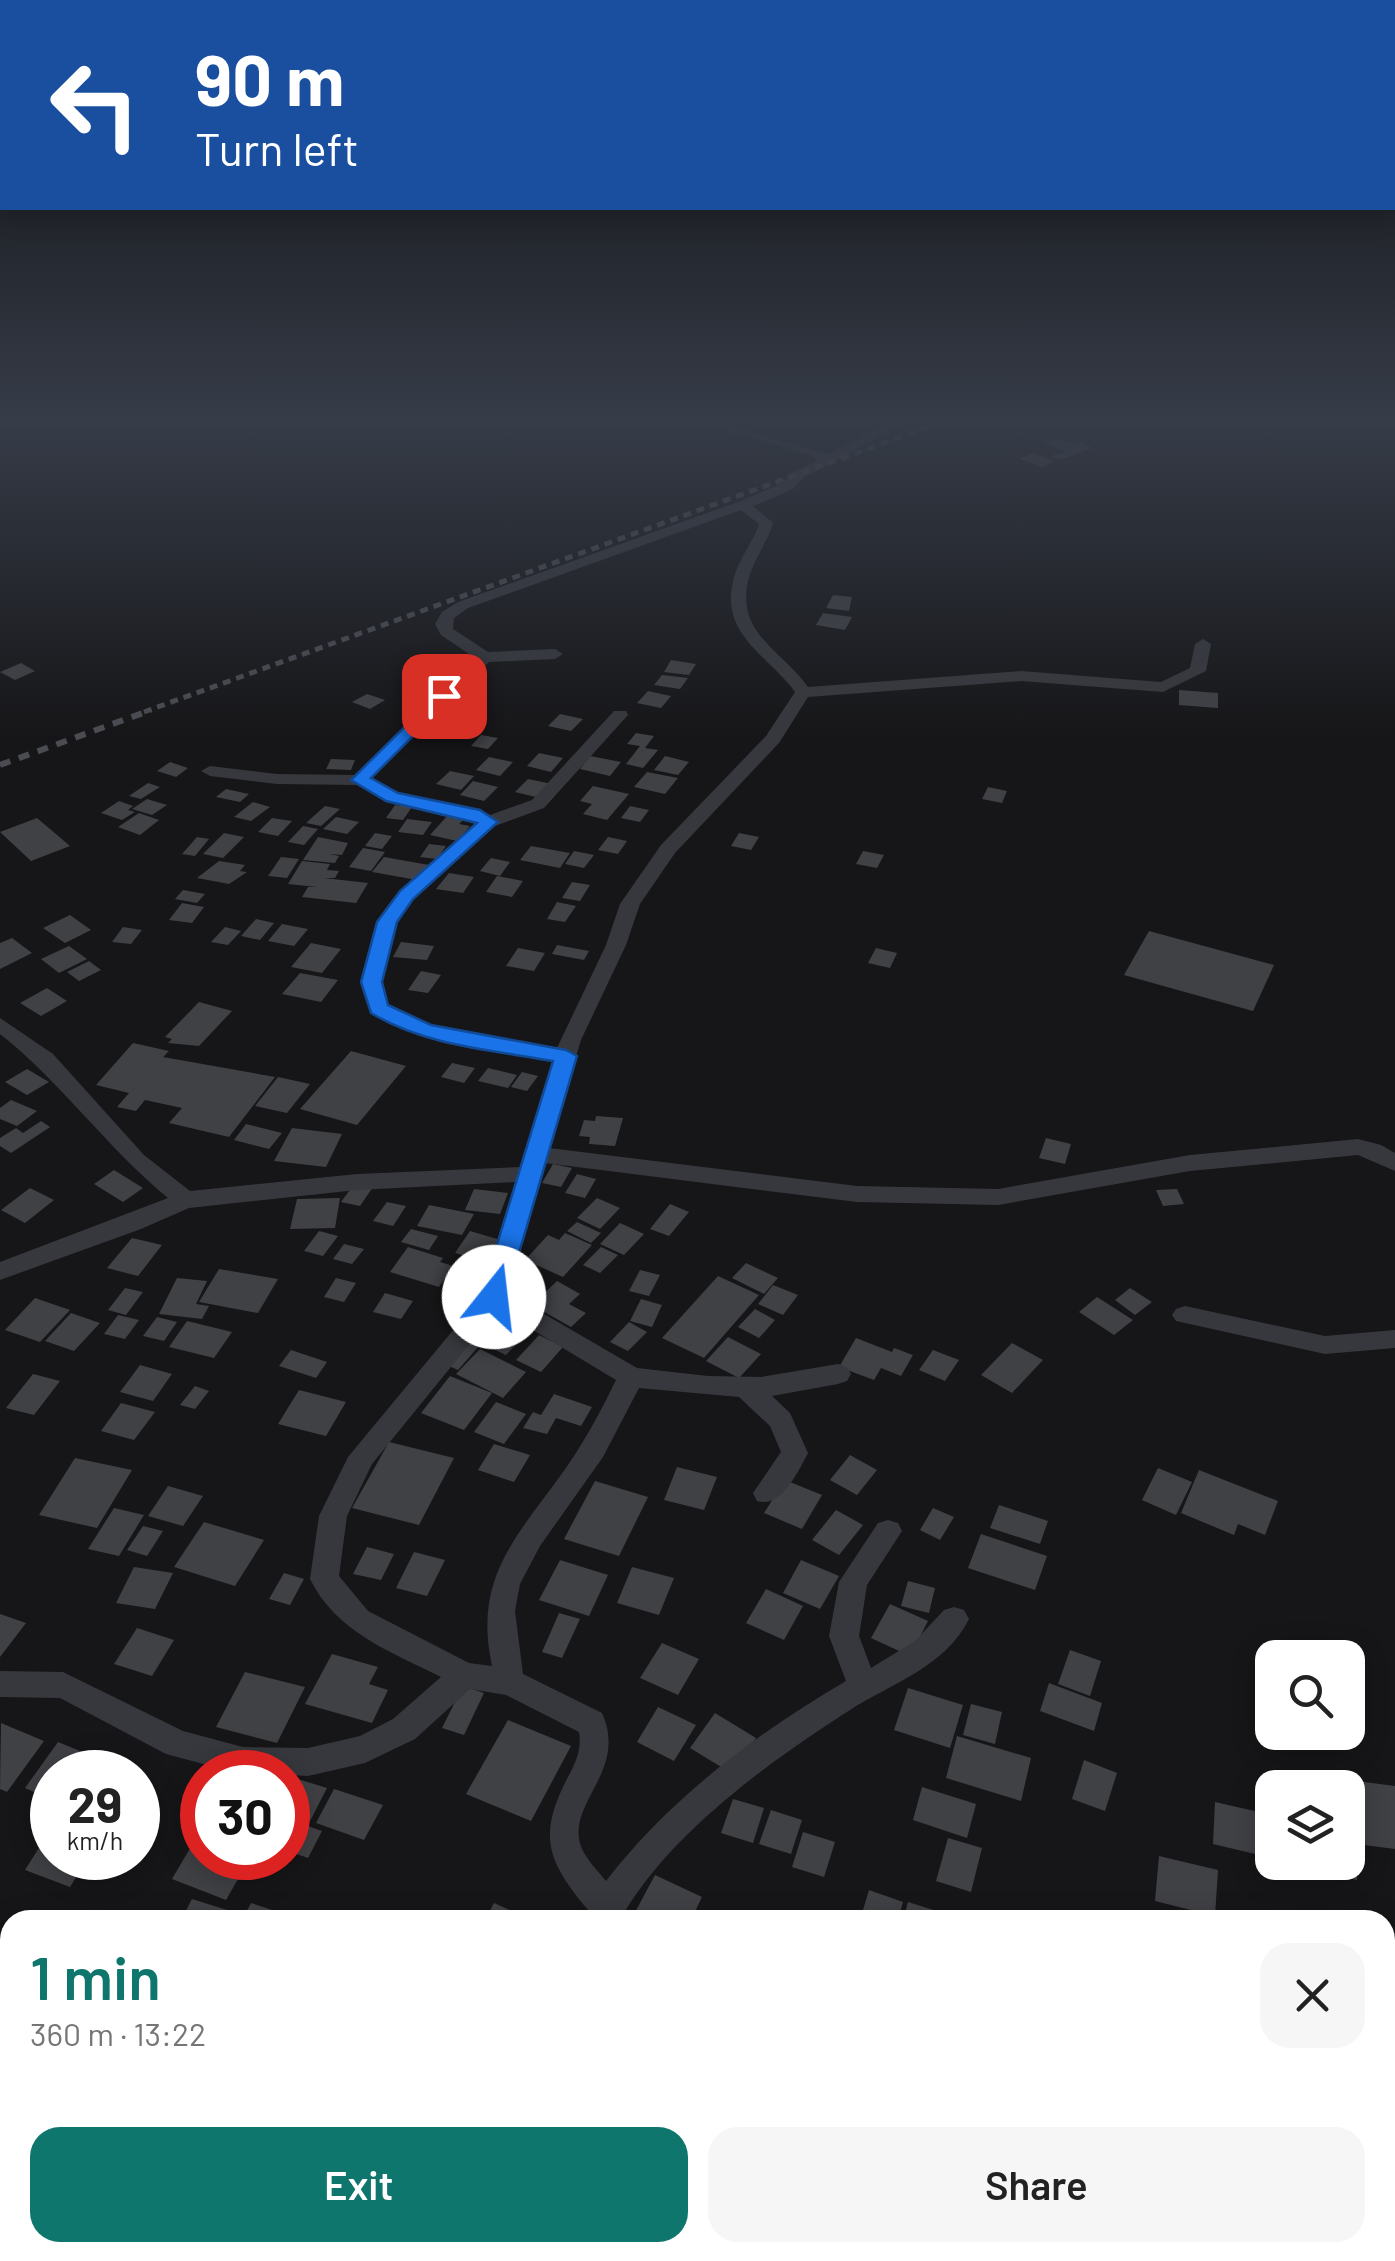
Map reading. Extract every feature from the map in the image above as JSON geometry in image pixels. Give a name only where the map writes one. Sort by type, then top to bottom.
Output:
[{"type":"street","points":[[555,654],[485,657],[448,632],[443,624],[447,615],[463,605],[682,527]]},
{"type":"street","points":[[765,527],[763,539],[744,570],[738,594],[756,645],[793,676],[802,692]]},
{"type":"street","points":[[802,692],[1020,676],[1164,686],[1198,671],[1202,644]]},
{"type":"street","points":[[360,780],[485,657]]},
{"type":"street","points":[[602,1910],[571,1862],[563,1837],[567,1811],[596,1748],[597,1733],[591,1723],[510,1682],[465,1675],[358,1620],[324,1579],[333,1516],[362,1458],[494,1297],[570,1040],[644,879],[773,739],[802,692]]},
{"type":"street","points":[[566,1056],[426,1031],[379,1008],[372,982],[387,922],[406,895],[489,822],[538,804],[620,715]]},
{"type":"street","points":[[210,771],[360,780],[393,798],[474,814],[489,822]]},
{"type":"street","points":[[0,1024],[46,1059],[136,1160],[185,1200]]},
{"type":"street","points":[[0,1271],[133,1224],[185,1200],[533,1164],[857,1194],[998,1196],[1190,1163],[1358,1148],[1373,1150],[1395,1163]]},
{"type":"street","points":[[494,1297],[631,1376],[709,1388],[746,1388],[838,1374]]},
{"type":"street","points":[[1186,1315],[1325,1345],[1395,1339]]},
{"type":"street","points":[[510,1682],[499,1644],[499,1602],[507,1574],[528,1537],[586,1461],[631,1376]]},
{"type":"street","points":[[746,1388],[781,1420],[795,1453],[767,1493]]},
{"type":"street","points":[[863,1687],[844,1636],[853,1582],[888,1532]]},
{"type":"street","points":[[608,1910],[640,1864],[723,1786],[863,1687],[913,1663],[932,1648],[954,1619]]},
{"type":"street","points":[[0,1684],[63,1685],[177,1744],[243,1761],[308,1762],[364,1749],[404,1729],[465,1675]]},
{"type":"building","points":[[833,595],[852,597],[849,611],[826,608]]},
{"type":"building","points":[[823,613],[852,617],[845,630],[816,625]]},
{"type":"building","points":[[671,660],[696,664],[689,675],[664,672]]},
{"type":"building","points":[[21,663],[35,671],[15,680],[0,672]]},
{"type":"building","points":[[662,675],[688,678],[680,689],[654,685]]},
{"type":"building","points":[[1179,690],[1218,693],[1218,708],[1179,705]]},
{"type":"building","points":[[648,691],[671,696],[661,708],[637,703]]},
{"type":"building","points":[[367,694],[385,700],[370,709],[352,702]]},
{"type":"building","points":[[560,714],[583,719],[571,731],[548,726]]},
{"type":"building","points":[[636,733],[654,736],[645,748],[658,750],[643,768],[626,764],[640,746],[627,744]]},
{"type":"building","points":[[481,735],[498,738],[488,749],[471,746]]},
{"type":"building","points":[[539,753],[563,758],[551,772],[527,766]]},
{"type":"building","points":[[590,756],[621,762],[610,776],[580,769]]},
{"type":"building","points":[[665,756],[689,762],[678,775],[654,770]]},
{"type":"building","points":[[489,757],[513,762],[500,776],[476,770]]},
{"type":"building","points":[[331,759],[355,760],[351,770],[326,769]]},
{"type":"building","points":[[170,762],[188,768],[176,777],[157,771]]},
{"type":"building","points":[[450,771],[474,776],[461,790],[436,784]]},
{"type":"building","points":[[647,772],[678,778],[665,794],[634,787]]},
{"type":"building","points":[[528,779],[552,784],[540,798],[515,792]]},
{"type":"building","points":[[473,781],[498,787],[484,801],[460,795]]},
{"type":"building","points":[[148,783],[160,787],[141,799],[129,796]]},
{"type":"building","points":[[593,786],[629,794],[607,820],[583,814],[592,804],[580,801]]},
{"type":"building","points":[[988,787],[1007,791],[1002,803],[982,799]]},
{"type":"building","points":[[226,789],[249,794],[240,802],[216,797]]},
{"type":"building","points":[[147,799],[167,805],[152,815],[132,809]]},
{"type":"building","points":[[119,801],[133,806],[128,810],[135,812],[122,820],[101,813]]},
{"type":"building","points":[[253,802],[270,807],[251,821],[234,817]]},
{"type":"building","points":[[395,805],[412,807],[403,820],[386,818]]},
{"type":"building","points":[[325,806],[340,809],[321,826],[306,823]]},
{"type":"building","points":[[630,806],[649,810],[640,822],[621,818]]},
{"type":"building","points":[[139,813],[159,820],[140,835],[118,827]]},
{"type":"building","points":[[448,815],[464,819],[459,824],[470,826],[457,841],[430,835]]},
{"type":"building","points":[[336,817],[359,822],[347,834],[323,829]]},
{"type":"building","points":[[37,818],[70,846],[31,861],[0,832]]},
{"type":"building","points":[[272,818],[292,821],[278,836],[258,832]]},
{"type":"building","points":[[407,819],[432,822],[423,835],[398,832]]},
{"type":"building","points":[[303,826],[318,829],[304,845],[288,842]]},
{"type":"building","points":[[224,833],[244,837],[223,858],[203,854]]},
{"type":"building","points":[[375,833],[392,836],[382,849],[365,846]]},
{"type":"building","points":[[739,833],[759,837],[751,850],[731,846]]},
{"type":"building","points":[[197,837],[209,839],[195,856],[182,854]]},
{"type":"building","points":[[318,837],[348,843],[342,855],[329,854],[339,856],[335,863],[303,860]]},
{"type":"building","points":[[608,837],[627,841],[618,854],[598,850]]},
{"type":"building","points":[[429,844],[446,846],[437,859],[420,857]]},
{"type":"building","points":[[531,846],[570,853],[560,868],[520,860]]},
{"type":"building","points":[[363,848],[385,852],[371,871],[349,867]]},
{"type":"building","points":[[574,851],[594,855],[584,868],[565,864]]},
{"type":"building","points":[[863,851],[884,855],[877,868],[856,864]]},
{"type":"building","points":[[281,857],[299,859],[287,878],[268,876]]},
{"type":"building","points":[[384,857],[429,865],[417,880],[372,872]]},
{"type":"building","points":[[491,858],[510,862],[500,876],[480,871]]},
{"type":"building","points":[[219,861],[245,865],[240,871],[247,872],[229,884],[197,878]]},
{"type":"building","points":[[302,861],[330,864],[327,870],[339,871],[335,878],[324,878],[368,883],[356,903],[302,897],[308,887],[317,887],[288,884]]},
{"type":"building","points":[[449,873],[474,877],[463,893],[436,889]]},
{"type":"building","points":[[497,876],[523,881],[512,897],[486,892]]},
{"type":"building","points":[[572,882],[590,885],[580,901],[562,898]]},
{"type":"building","points":[[183,890],[205,894],[197,903],[175,899]]},
{"type":"building","points":[[557,902],[576,906],[565,922],[547,919]]},
{"type":"building","points":[[182,903],[204,907],[192,923],[169,920]]},
{"type":"building","points":[[70,915],[91,930],[65,943],[43,928]]},
{"type":"building","points":[[256,919],[274,923],[260,940],[241,936]]},
{"type":"building","points":[[282,924],[308,929],[294,946],[268,941]]},
{"type":"building","points":[[123,927],[142,930],[131,944],[112,942]]},
{"type":"building","points":[[225,927],[241,931],[228,945],[211,942]]},
{"type":"building","points":[[1149,931],[1274,965],[1253,1011],[1124,975]]},
{"type":"building","points":[[12,938],[32,953],[0,969],[0,943]]},
{"type":"building","points":[[401,942],[434,946],[427,960],[393,957]]},
{"type":"building","points":[[311,943],[341,949],[322,973],[291,967]]},
{"type":"building","points":[[557,945],[589,951],[584,960],[552,954]]},
{"type":"building","points":[[69,946],[87,959],[59,973],[41,959]]},
{"type":"building","points":[[518,948],[545,953],[534,971],[506,966]]},
{"type":"building","points":[[876,948],[897,953],[890,968],[868,963]]},
{"type":"building","points":[[89,961],[101,970],[79,981],[67,972]]},
{"type":"building","points":[[421,971],[441,975],[428,993],[408,990]]},
{"type":"building","points":[[300,973],[338,980],[321,1002],[282,994]]},
{"type":"building","points":[[47,988],[67,1001],[41,1016],[20,1003]]},
{"type":"building","points":[[199,1002],[232,1011],[199,1046],[168,1043],[172,1039],[165,1037]]},
{"type":"building","points":[[133,1043],[169,1051],[163,1057],[275,1077],[229,1137],[169,1123],[182,1108],[145,1100],[136,1111],[117,1107],[129,1093],[96,1085]]},
{"type":"building","points":[[351,1051],[406,1066],[357,1125],[300,1109]]},
{"type":"building","points":[[452,1063],[475,1068],[464,1083],[441,1077]]},
{"type":"building","points":[[488,1068],[517,1075],[508,1088],[478,1081]]},
{"type":"building","points":[[27,1069],[49,1082],[27,1095],[5,1082]]},
{"type":"building","points":[[522,1072],[538,1076],[527,1091],[511,1087]]},
{"type":"building","points":[[278,1077],[310,1084],[287,1113],[255,1106]]},
{"type":"building","points":[[11,1100],[37,1111],[17,1126],[0,1119],[0,1108]]},
{"type":"building","points":[[596,1116],[623,1118],[615,1146],[589,1144],[590,1137],[579,1136],[584,1120],[595,1121]]},
{"type":"building","points":[[41,1121],[50,1127],[11,1153],[0,1146],[0,1138],[16,1128],[23,1133]]},
{"type":"building","points":[[246,1124],[282,1133],[269,1149],[234,1140]]},
{"type":"building","points":[[292,1128],[342,1134],[326,1167],[274,1161]]},
{"type":"building","points":[[1046,1138],[1071,1144],[1065,1164],[1039,1158]]},
{"type":"building","points":[[553,1164],[572,1168],[561,1187],[542,1183]]},
{"type":"building","points":[[114,1170],[143,1188],[123,1202],[94,1184]]},
{"type":"building","points":[[577,1174],[596,1179],[585,1198],[565,1193]]},
{"type":"building","points":[[355,1183],[373,1187],[360,1206],[341,1202]]},
{"type":"building","points":[[30,1188],[54,1200],[25,1223],[1,1210]]},
{"type":"building","points":[[474,1189],[508,1193],[500,1214],[465,1210]]},
{"type":"building","points":[[1177,1189],[1184,1204],[1163,1206],[1156,1190]]},
{"type":"building","points":[[340,1198],[335,1228],[290,1229],[297,1199]]},
{"type":"building","points":[[597,1198],[620,1208],[600,1229],[577,1218]]},
{"type":"building","points":[[387,1202],[406,1206],[393,1226],[373,1221]]},
{"type":"building","points":[[670,1204],[689,1212],[669,1236],[650,1229]]},
{"type":"building","points":[[429,1205],[474,1214],[462,1235],[417,1226]]},
{"type":"building","points":[[577,1222],[601,1233],[591,1243],[567,1231]]},
{"type":"building","points":[[620,1223],[644,1234],[624,1255],[600,1244]]},
{"type":"building","points":[[411,1229],[438,1236],[429,1250],[401,1242]]},
{"type":"building","points":[[319,1231],[338,1236],[323,1256],[304,1251]]},
{"type":"building","points":[[470,1231],[504,1241],[490,1263],[455,1253]]},
{"type":"building","points":[[565,1233],[592,1245],[563,1277],[525,1260],[548,1235],[559,1240]]},
{"type":"building","points":[[132,1238],[162,1245],[138,1276],[107,1268]]},
{"type":"building","points":[[344,1244],[364,1249],[352,1264],[333,1259]]},
{"type":"building","points":[[408,1247],[443,1258],[440,1262],[453,1266],[439,1287],[390,1272]]},
{"type":"building","points":[[601,1247],[618,1255],[600,1273],[583,1265]]},
{"type":"building","points":[[746,1263],[778,1278],[764,1294],[732,1278]]},
{"type":"building","points":[[219,1269],[278,1279],[258,1313],[199,1302]]},
{"type":"building","points":[[640,1270],[660,1275],[649,1296],[629,1291]]},
{"type":"building","points":[[718,1276],[759,1295],[704,1358],[662,1338]]},
{"type":"building","points":[[177,1278],[207,1281],[196,1304],[209,1306],[202,1319],[159,1314]]},
{"type":"building","points":[[336,1278],[356,1283],[344,1302],[324,1297]]},
{"type":"building","points":[[557,1281],[580,1294],[569,1304],[586,1313],[571,1327],[532,1305]]},
{"type":"building","points":[[773,1285],[798,1295],[783,1315],[758,1304]]},
{"type":"building","points":[[125,1288],[143,1292],[126,1315],[108,1310]]},
{"type":"building","points":[[1130,1288],[1152,1302],[1135,1315],[1115,1300]]},
{"type":"building","points":[[385,1293],[413,1301],[401,1319],[373,1312]]},
{"type":"building","points":[[1097,1297],[1133,1320],[1114,1335],[1079,1312]]},
{"type":"building","points":[[35,1298],[70,1310],[40,1342],[5,1330]]},
{"type":"building","points":[[641,1299],[662,1305],[652,1327],[630,1321]]},
{"type":"building","points":[[755,1309],[775,1320],[759,1338],[738,1327]]},
{"type":"building","points":[[71,1313],[100,1323],[74,1351],[45,1341]]},
{"type":"building","points":[[118,1315],[139,1320],[125,1339],[104,1334]]},
{"type":"building","points":[[157,1317],[177,1322],[164,1341],[143,1336]]},
{"type":"building","points":[[187,1321],[232,1332],[214,1358],[169,1347]]},
{"type":"building","points":[[629,1322],[647,1332],[628,1351],[610,1342]]},
{"type":"building","points":[[506,1330],[522,1338],[506,1355],[489,1347]]},
{"type":"building","points":[[539,1335],[563,1347],[541,1372],[516,1360]]},
{"type":"building","points":[[728,1337],[761,1354],[739,1378],[706,1361]]},
{"type":"building","points":[[856,1338],[892,1352],[894,1348],[913,1355],[901,1376],[881,1368],[874,1380],[839,1367]]},
{"type":"building","points":[[463,1339],[479,1346],[458,1370],[442,1363]]},
{"type":"building","points":[[1012,1343],[1043,1360],[1012,1393],[981,1375]]},
{"type":"building","points":[[480,1349],[526,1372],[503,1398],[456,1374]]},
{"type":"building","points":[[291,1350],[327,1362],[316,1378],[279,1366]]},
{"type":"building","points":[[933,1350],[959,1360],[945,1381],[919,1370]]},
{"type":"building","points":[[140,1365],[172,1374],[153,1401],[120,1392]]},
{"type":"building","points":[[33,1374],[60,1381],[34,1415],[6,1408]]},
{"type":"building","points":[[450,1376],[492,1393],[464,1430],[421,1413]]},
{"type":"building","points":[[195,1386],[209,1391],[195,1409],[180,1405]]},
{"type":"building","points":[[299,1390],[346,1402],[326,1436],[278,1424]]},
{"type":"building","points":[[554,1394],[592,1407],[581,1426],[556,1418],[547,1434],[523,1428],[533,1412],[541,1415]]},
{"type":"building","points":[[496,1402],[526,1414],[504,1444],[474,1432]]},
{"type":"building","points":[[121,1403],[155,1412],[134,1440],[101,1431]]},
{"type":"building","points":[[389,1442],[454,1458],[419,1525],[352,1508]]},
{"type":"building","points":[[494,1444],[530,1455],[514,1482],[478,1470]]},
{"type":"building","points":[[850,1455],[877,1470],[857,1495],[830,1480]]},
{"type":"building","points":[[75,1458],[132,1470],[97,1528],[39,1515]]},
{"type":"building","points":[[677,1467],[717,1477],[704,1510],[664,1500]]},
{"type":"building","points":[[1158,1468],[1192,1482],[1176,1515],[1142,1500]]},
{"type":"building","points":[[1199,1470],[1278,1501],[1265,1535],[1238,1524],[1234,1535],[1181,1513]]},
{"type":"building","points":[[785,1480],[822,1495],[802,1529],[764,1513]]},
{"type":"building","points":[[595,1481],[648,1497],[619,1556],[564,1539]]},
{"type":"building","points":[[168,1486],[203,1496],[183,1526],[148,1516]]},
{"type":"building","points":[[999,1505],[1048,1521],[1040,1544],[990,1528]]},
{"type":"building","points":[[114,1508],[144,1515],[119,1556],[88,1549]]},
{"type":"building","points":[[933,1508],[954,1517],[940,1540],[920,1530]]},
{"type":"building","points":[[836,1510],[863,1525],[839,1555],[812,1540]]},
{"type":"building","points":[[204,1522],[264,1540],[235,1586],[174,1567]]},
{"type":"building","points":[[143,1526],[163,1531],[147,1556],[127,1550]]},
{"type":"building","points":[[981,1534],[1047,1556],[1035,1590],[968,1568]]},
{"type":"building","points":[[367,1547],[394,1554],[381,1580],[353,1574]]},
{"type":"building","points":[[414,1552],[445,1560],[427,1596],[396,1588]]},
{"type":"building","points":[[560,1560],[608,1575],[589,1616],[539,1600]]},
{"type":"building","points":[[801,1560],[839,1576],[820,1609],[783,1593]]},
{"type":"building","points":[[134,1567],[173,1573],[155,1609],[116,1603]]},
{"type":"building","points":[[632,1567],[674,1578],[659,1615],[617,1603]]},
{"type":"building","points":[[284,1573],[304,1579],[290,1605],[269,1599]]},
{"type":"building","points":[[908,1581],[935,1588],[929,1613],[901,1606]]},
{"type":"building","points":[[766,1589],[803,1606],[784,1640],[746,1623]]},
{"type":"building","points":[[890,1604],[928,1621],[910,1656],[871,1638]]},
{"type":"building","points":[[559,1613],[580,1619],[562,1658],[542,1652]]},
{"type":"building","points":[[0,1614],[26,1623],[0,1657]]},
{"type":"building","points":[[137,1628],[174,1640],[152,1676],[114,1664]]},
{"type":"building","points":[[662,1643],[699,1659],[678,1695],[640,1678]]},
{"type":"building","points":[[1070,1650],[1101,1661],[1090,1696],[1058,1684]]},
{"type":"building","points":[[332,1654],[378,1667],[369,1684],[388,1690],[372,1723],[305,1704]]},
{"type":"building","points":[[245,1672],[305,1687],[277,1743],[216,1727]]},
{"type":"building","points":[[1049,1683],[1102,1703],[1094,1731],[1040,1711]]},
{"type":"building","points":[[463,1686],[484,1693],[464,1735],[442,1728]]},
{"type":"building","points":[[908,1688],[963,1705],[950,1748],[894,1730]]},
{"type":"building","points":[[971,1704],[1002,1712],[995,1744],[963,1735]]},
{"type":"building","points":[[658,1707],[696,1725],[674,1761],[637,1742]]},
{"type":"building","points":[[715,1713],[756,1738],[731,1773],[690,1748]]},
{"type":"building","points":[[508,1720],[571,1746],[531,1821],[466,1794]]},
{"type":"building","points":[[1,1723],[44,1741],[37,1750],[30,1750],[30,1760],[7,1792],[0,1789]]},
{"type":"building","points":[[957,1736],[1031,1758],[1021,1801],[946,1778]]},
{"type":"building","points":[[58,1742],[78,1750],[52,1750]]},
{"type":"building","points":[[1084,1760],[1117,1773],[1105,1811],[1072,1799]]},
{"type":"building","points":[[1365,1782],[1395,1786],[1395,1849],[1365,1845]]},
{"type":"building","points":[[310,1783],[327,1788],[310,1821]]},
{"type":"building","points":[[922,1787],[976,1804],[967,1838],[913,1820]]},
{"type":"building","points":[[334,1789],[383,1805],[364,1840],[316,1823]]},
{"type":"building","points":[[733,1799],[764,1808],[753,1843],[721,1833]]},
{"type":"building","points":[[1215,1802],[1255,1811],[1255,1854],[1213,1844]]},
{"type":"building","points":[[771,1810],[802,1820],[791,1854],[759,1844]]},
{"type":"building","points":[[310,1827],[322,1831],[310,1854]]},
{"type":"building","points":[[803,1832],[835,1842],[824,1877],[792,1867]]},
{"type":"building","points":[[948,1838],[982,1848],[971,1892],[936,1881]]},
{"type":"building","points":[[1159,1856],[1218,1870],[1215,1910],[1191,1910],[1155,1901]]},
{"type":"building","points":[[180,1865],[180,1880],[237,1880],[226,1900],[172,1879]]},
{"type":"building","points":[[655,1875],[702,1897],[696,1910],[636,1910]]},
{"type":"building","points":[[51,1880],[74,1880],[70,1887]]},
{"type":"building","points":[[869,1890],[903,1902],[901,1910],[863,1910]]},
{"type":"building","points":[[192,1899],[227,1910],[186,1910]]},
{"type":"building","points":[[908,1902],[933,1910],[906,1910]]},
{"type":"building","points":[[251,1903],[272,1910],[247,1910]]},
{"type":"building","points":[[494,1903],[510,1910],[490,1910]]},
{"type":"railway","points":[[144,712],[654,527]]},
{"type":"railway","points":[[0,765],[151,710]]},
{"type":"route","points":[[444,696],[360,780],[393,798],[474,814],[489,822],[406,895],[387,922],[372,982],[379,1008],[404,1024],[566,1056],[494,1297]]}]
